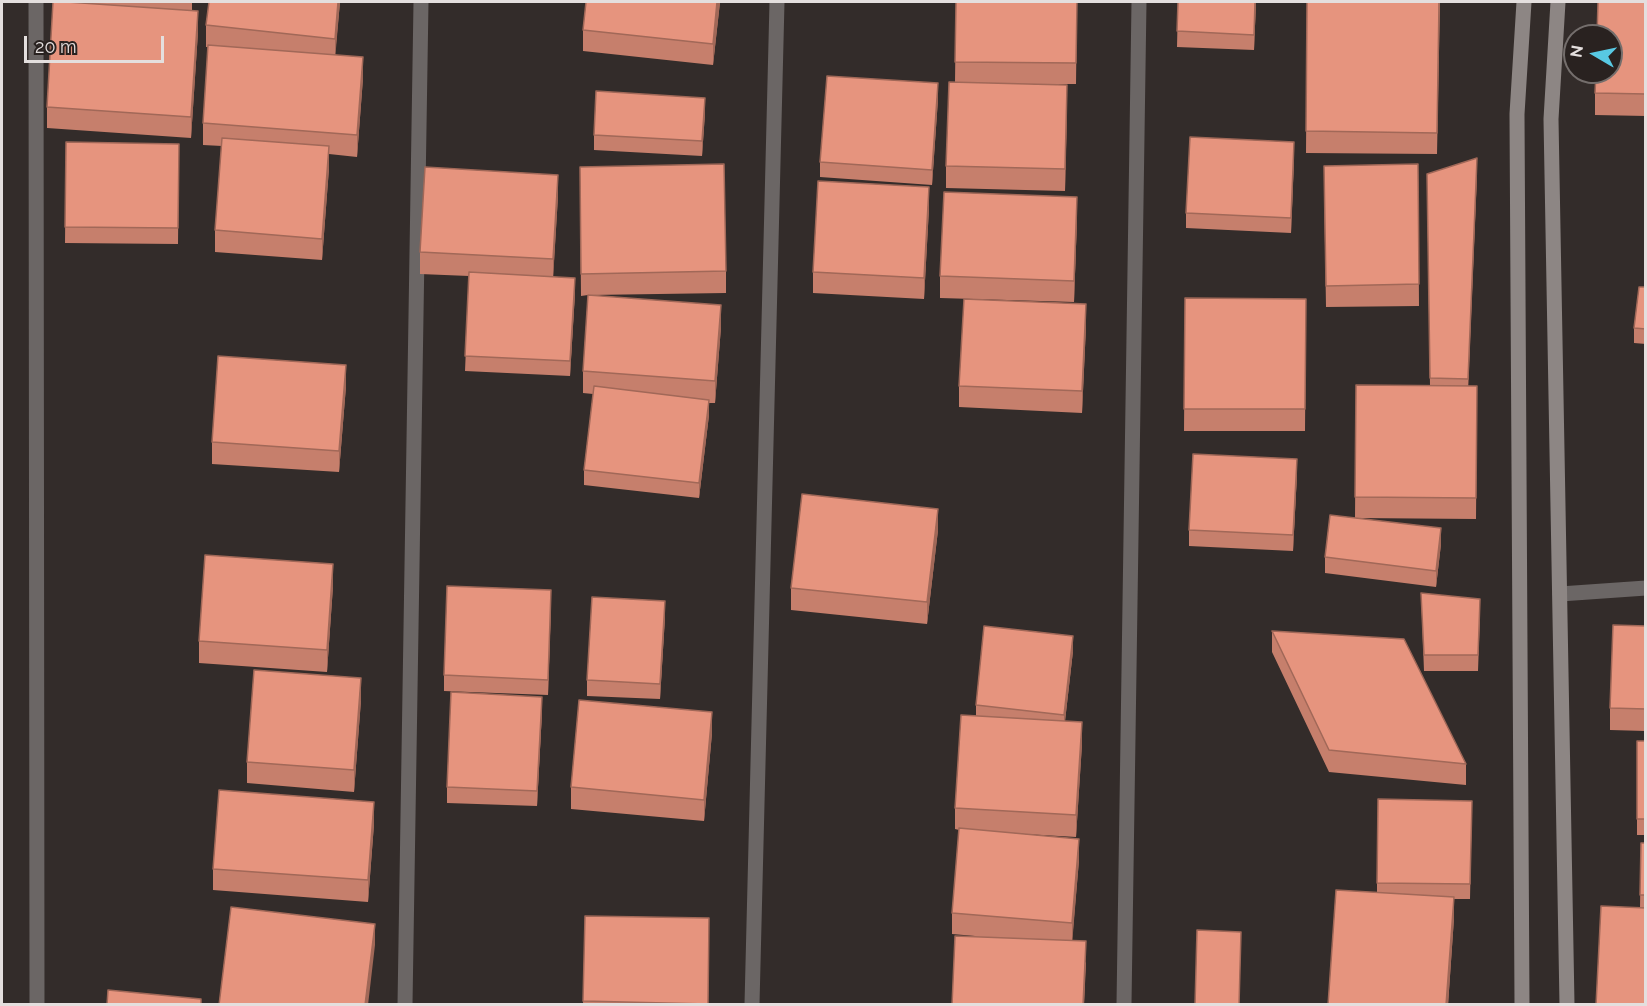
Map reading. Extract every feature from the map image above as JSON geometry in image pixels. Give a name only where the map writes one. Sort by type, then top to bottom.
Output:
[{"type":"main road","points":[[1522,1005],[1517,114],[1524,2]]},
{"type":"main road","points":[[1558,2],[1551,119],[1568,1005]]},
{"type":"street","points":[[36,2],[37,1005]]},
{"type":"street","points":[[405,1005],[421,2]]},
{"type":"street","points":[[752,1005],[777,2]]},
{"type":"street","points":[[1124,1005],[1139,2]]},
{"type":"street","points":[[1560,594],[1646,588]]},
{"type":"building","points":[[53,2],[198,11],[191,117],[47,107]]},
{"type":"building","points":[[209,2],[338,2],[335,39],[206,25]]},
{"type":"building","points":[[586,2],[717,2],[713,44],[583,30]]},
{"type":"building","points":[[956,2],[1077,2],[1076,63],[955,62]]},
{"type":"building","points":[[1178,2],[1255,2],[1254,35],[1177,31]]},
{"type":"building","points":[[1307,2],[1439,2],[1437,133],[1306,131]]},
{"type":"building","points":[[1598,2],[1646,2],[1646,94],[1595,93],[1595,84],[1623,84],[1623,24],[1597,24]]},
{"type":"building","points":[[208,45],[363,57],[357,135],[203,123]]},
{"type":"building","points":[[827,76],[938,83],[932,170],[820,162]]},
{"type":"building","points":[[949,82],[1067,85],[1065,169],[946,166]]},
{"type":"building","points":[[596,91],[705,98],[702,141],[594,135]]},
{"type":"building","points":[[1190,137],[1294,142],[1291,218],[1186,213]]},
{"type":"building","points":[[222,138],[329,146],[322,239],[215,230]]},
{"type":"building","points":[[66,142],[179,144],[178,228],[65,227]]},
{"type":"building","points":[[1477,158],[1468,379],[1430,378],[1427,174]]},
{"type":"building","points":[[724,164],[726,271],[581,274],[580,167]]},
{"type":"building","points":[[1418,164],[1419,284],[1326,286],[1324,166]]},
{"type":"building","points":[[425,167],[558,175],[553,259],[420,252]]},
{"type":"building","points":[[818,181],[929,187],[924,278],[813,272]]},
{"type":"building","points":[[944,192],[1077,197],[1074,281],[940,276]]},
{"type":"building","points":[[469,272],[575,278],[570,361],[465,356]]},
{"type":"building","points":[[1639,287],[1646,287],[1646,329],[1634,328]]},
{"type":"building","points":[[588,295],[721,305],[715,381],[583,371]]},
{"type":"building","points":[[1185,298],[1306,299],[1305,409],[1184,409]]},
{"type":"building","points":[[964,299],[1086,304],[1082,391],[959,386]]},
{"type":"building","points":[[218,356],[346,365],[339,451],[212,442]]},
{"type":"building","points":[[1356,385],[1477,386],[1476,498],[1355,497]]},
{"type":"building","points":[[594,386],[709,400],[699,483],[584,470]]},
{"type":"building","points":[[1193,454],[1297,459],[1293,535],[1189,530]]},
{"type":"building","points":[[802,494],[938,509],[927,602],[791,588]]},
{"type":"building","points":[[1330,515],[1441,528],[1436,571],[1325,557]]},
{"type":"building","points":[[205,555],[333,564],[327,650],[199,641]]},
{"type":"building","points":[[447,586],[551,590],[548,680],[444,675]]},
{"type":"building","points":[[1421,593],[1480,599],[1478,655],[1424,655]]},
{"type":"building","points":[[592,597],[665,601],[660,684],[587,680]]},
{"type":"building","points":[[1613,625],[1646,626],[1646,709],[1610,708]]},
{"type":"building","points":[[984,626],[1073,636],[1064,715],[976,705]]},
{"type":"building","points":[[1272,631],[1404,639],[1466,764],[1329,750]]},
{"type":"building","points":[[254,670],[361,678],[354,770],[247,762]]},
{"type":"building","points":[[451,692],[542,697],[537,791],[447,787]]},
{"type":"building","points":[[579,700],[712,712],[704,800],[571,787]]},
{"type":"building","points":[[961,715],[1082,722],[1076,815],[955,808]]},
{"type":"building","points":[[1637,741],[1646,741],[1646,819],[1637,819]]},
{"type":"building","points":[[219,790],[374,802],[368,880],[213,869]]},
{"type":"building","points":[[1378,799],[1472,801],[1470,884],[1377,883]]},
{"type":"building","points":[[959,828],[1079,839],[1072,923],[952,913]]},
{"type":"building","points":[[1641,843],[1646,843],[1646,895],[1640,895]]},
{"type":"building","points":[[1336,890],[1454,897],[1446,1005],[1328,1005]]},
{"type":"building","points":[[1601,906],[1646,908],[1646,1005],[1596,1005]]},
{"type":"building","points":[[231,907],[375,924],[365,1005],[219,1005]]},
{"type":"building","points":[[585,916],[709,918],[708,1004],[583,1001]]},
{"type":"building","points":[[1197,930],[1241,932],[1239,1005],[1195,1005]]},
{"type":"building","points":[[955,936],[1086,941],[1083,1005],[952,1005]]},
{"type":"building","points":[[108,990],[201,999],[201,1005],[107,1005]]}]
